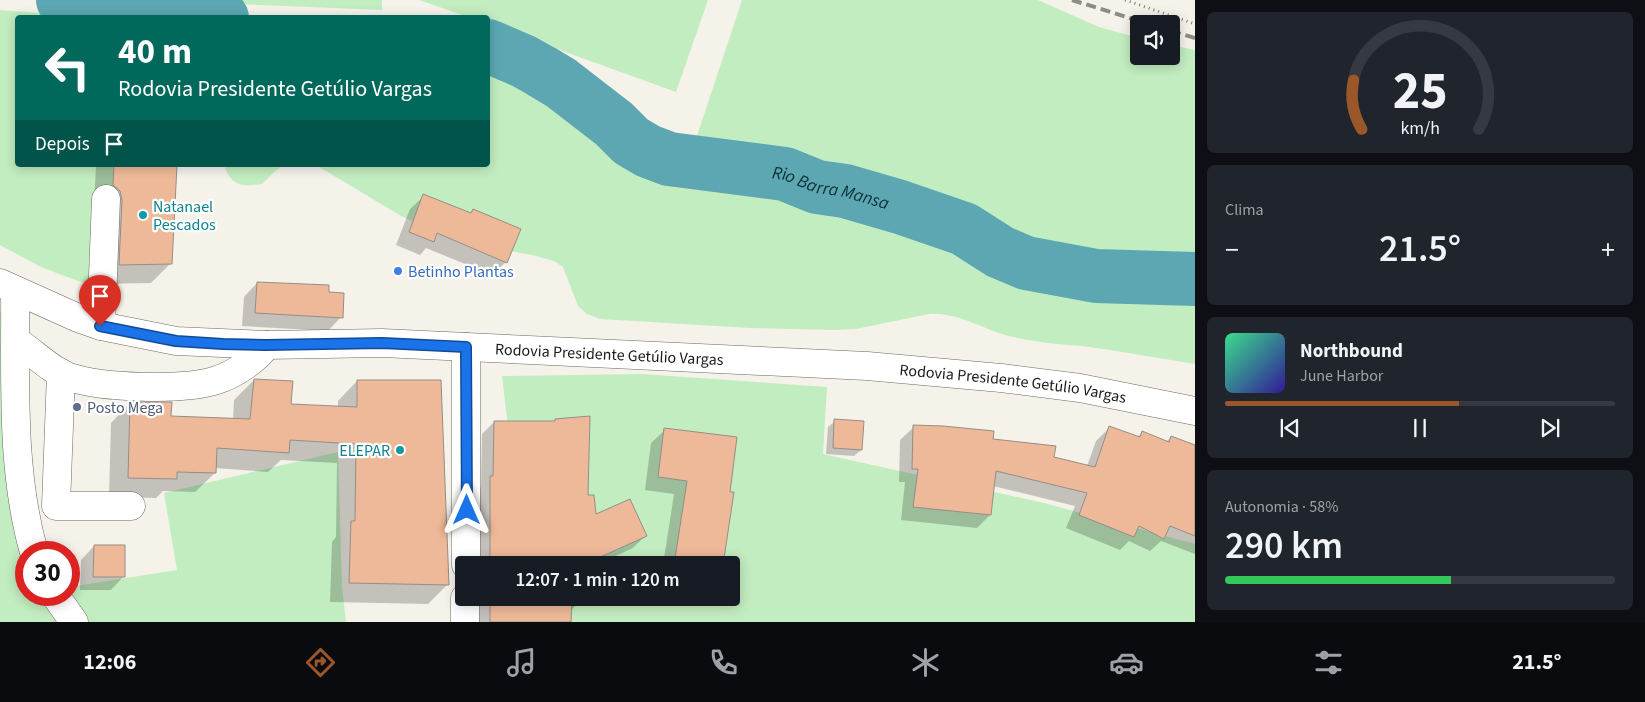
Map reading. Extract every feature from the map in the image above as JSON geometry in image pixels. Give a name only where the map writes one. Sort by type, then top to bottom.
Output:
[{"type":"main road","points":[[100,326],[106,199]]},
{"type":"main road","points":[[7,287],[16,340],[16,410],[20,486],[31,541]]},
{"type":"main road","name":"Rodovia Presidente Getúlio Vargas","points":[[7,287],[100,326],[176,341],[266,345],[382,343],[867,366],[1001,378],[1080,388],[1195,411]]},
{"type":"main road","points":[[16,340],[52,369],[67,376],[94,382],[137,386],[187,386],[217,380],[229,375],[255,357],[266,345]]},
{"type":"main road","points":[[466,347],[466,556]]},
{"type":"main road","points":[[61,372],[56,506],[131,506]]},
{"type":"main road","points":[[63,606],[74,622]]},
{"type":"main road","points":[[465,606],[465,622]]},
{"type":"path","points":[[1125,0],[1195,24]]},
{"type":"green space","points":[[189,0],[382,0],[382,10],[212,3]]},
{"type":"green space","points":[[419,0],[708,0],[676,92],[490,25],[490,15],[462,15]]},
{"type":"green space","points":[[742,0],[1038,0],[1099,27],[1130,36],[1130,65],[1180,65],[1180,47],[1195,50],[1195,260],[1171,255],[1055,252],[1026,248],[976,218],[779,162],[693,148]]},
{"type":"green space","points":[[0,10],[65,15],[15,15],[15,167],[118,167],[116,292],[78,281],[41,267],[0,245]]},
{"type":"green space","points":[[490,65],[545,89],[573,109],[587,126],[597,143],[607,153],[676,184],[697,190],[781,187],[850,201],[885,212],[958,243],[1000,269],[1015,273],[1099,287],[1195,290],[1195,364],[1096,348],[1022,339],[940,314],[929,314],[856,329],[834,330],[750,328],[600,319],[587,314],[578,306],[563,267],[554,261],[493,248],[421,225],[401,216],[319,167],[490,167]]},
{"type":"green space","points":[[225,167],[281,167],[262,184],[238,184]]},
{"type":"green space","points":[[0,312],[2,315],[25,541],[15,541],[15,606],[80,606],[80,585],[177,570],[164,493],[338,452],[342,587],[346,622],[0,622]]},
{"type":"green space","points":[[641,374],[827,387],[823,454],[1044,503],[1195,544],[1195,622],[531,622],[529,606],[740,606],[740,556],[523,556],[502,376]]},
{"type":"building","name":"Natanael Pescados","points":[[114,167],[177,167],[172,264],[119,265],[122,200],[120,191],[113,185]]},
{"type":"building","points":[[423,194],[471,213],[473,209],[521,229],[507,263],[437,233],[434,242],[409,232]]},
{"type":"building","points":[[257,282],[329,285],[329,292],[344,293],[343,318],[255,313]]},
{"type":"building","points":[[254,379],[293,381],[291,404],[357,407],[357,380],[441,380],[449,585],[349,583],[351,521],[355,521],[356,444],[290,440],[289,453],[217,448],[216,473],[177,472],[177,479],[128,478],[130,402],[172,402],[171,416],[250,419]]},
{"type":"building","points":[[590,416],[588,495],[594,495],[596,514],[630,499],[647,536],[603,556],[490,556],[490,476],[493,476],[494,421],[555,421],[555,419]]},
{"type":"building","points":[[834,419],[864,421],[862,450],[833,448]]},
{"type":"building","points":[[913,425],[994,431],[993,439],[1056,446],[1054,457],[1095,467],[1109,426],[1140,437],[1142,431],[1169,442],[1171,436],[1195,445],[1195,536],[1170,526],[1164,539],[1139,526],[1134,537],[1079,515],[1087,493],[996,471],[991,515],[913,507],[918,469],[912,469]]},
{"type":"building","points":[[664,428],[737,437],[730,492],[734,492],[724,556],[675,556],[687,481],[658,477]]},
{"type":"building","points":[[94,545],[125,545],[125,577],[93,577]]},
{"type":"building","points":[[490,606],[572,606],[571,622],[490,622]]},
{"type":"waterway","name":"Rio Barra Mansa","points":[[63,0],[93,4],[106,4],[125,0]]},
{"type":"waterway","name":"Rio Barra Mansa","points":[[136,0],[204,15]]},
{"type":"waterway","name":"Rio Barra Mansa","points":[[490,47],[523,61],[561,83],[614,124],[631,141],[648,151],[669,159],[785,174],[817,187],[845,191],[900,207],[964,229],[1000,252],[1026,263],[1096,276],[1195,279]]},
{"type":"railway","points":[[1072,0],[1130,18]]},
{"type":"railway","points":[[1180,34],[1195,38]]},
{"type":"place","name":"Natanael Pescados","points":[[143,215]]},
{"type":"place","name":"Betinho Plantas","points":[[398,271]]},
{"type":"place","name":"Posto Mega","points":[[77,407]]},
{"type":"place","name":"ELEPAR","points":[[400,450]]},
{"type":"route","points":[[100,326],[176,341],[223,344],[382,343],[466,347],[467,510]]}]
